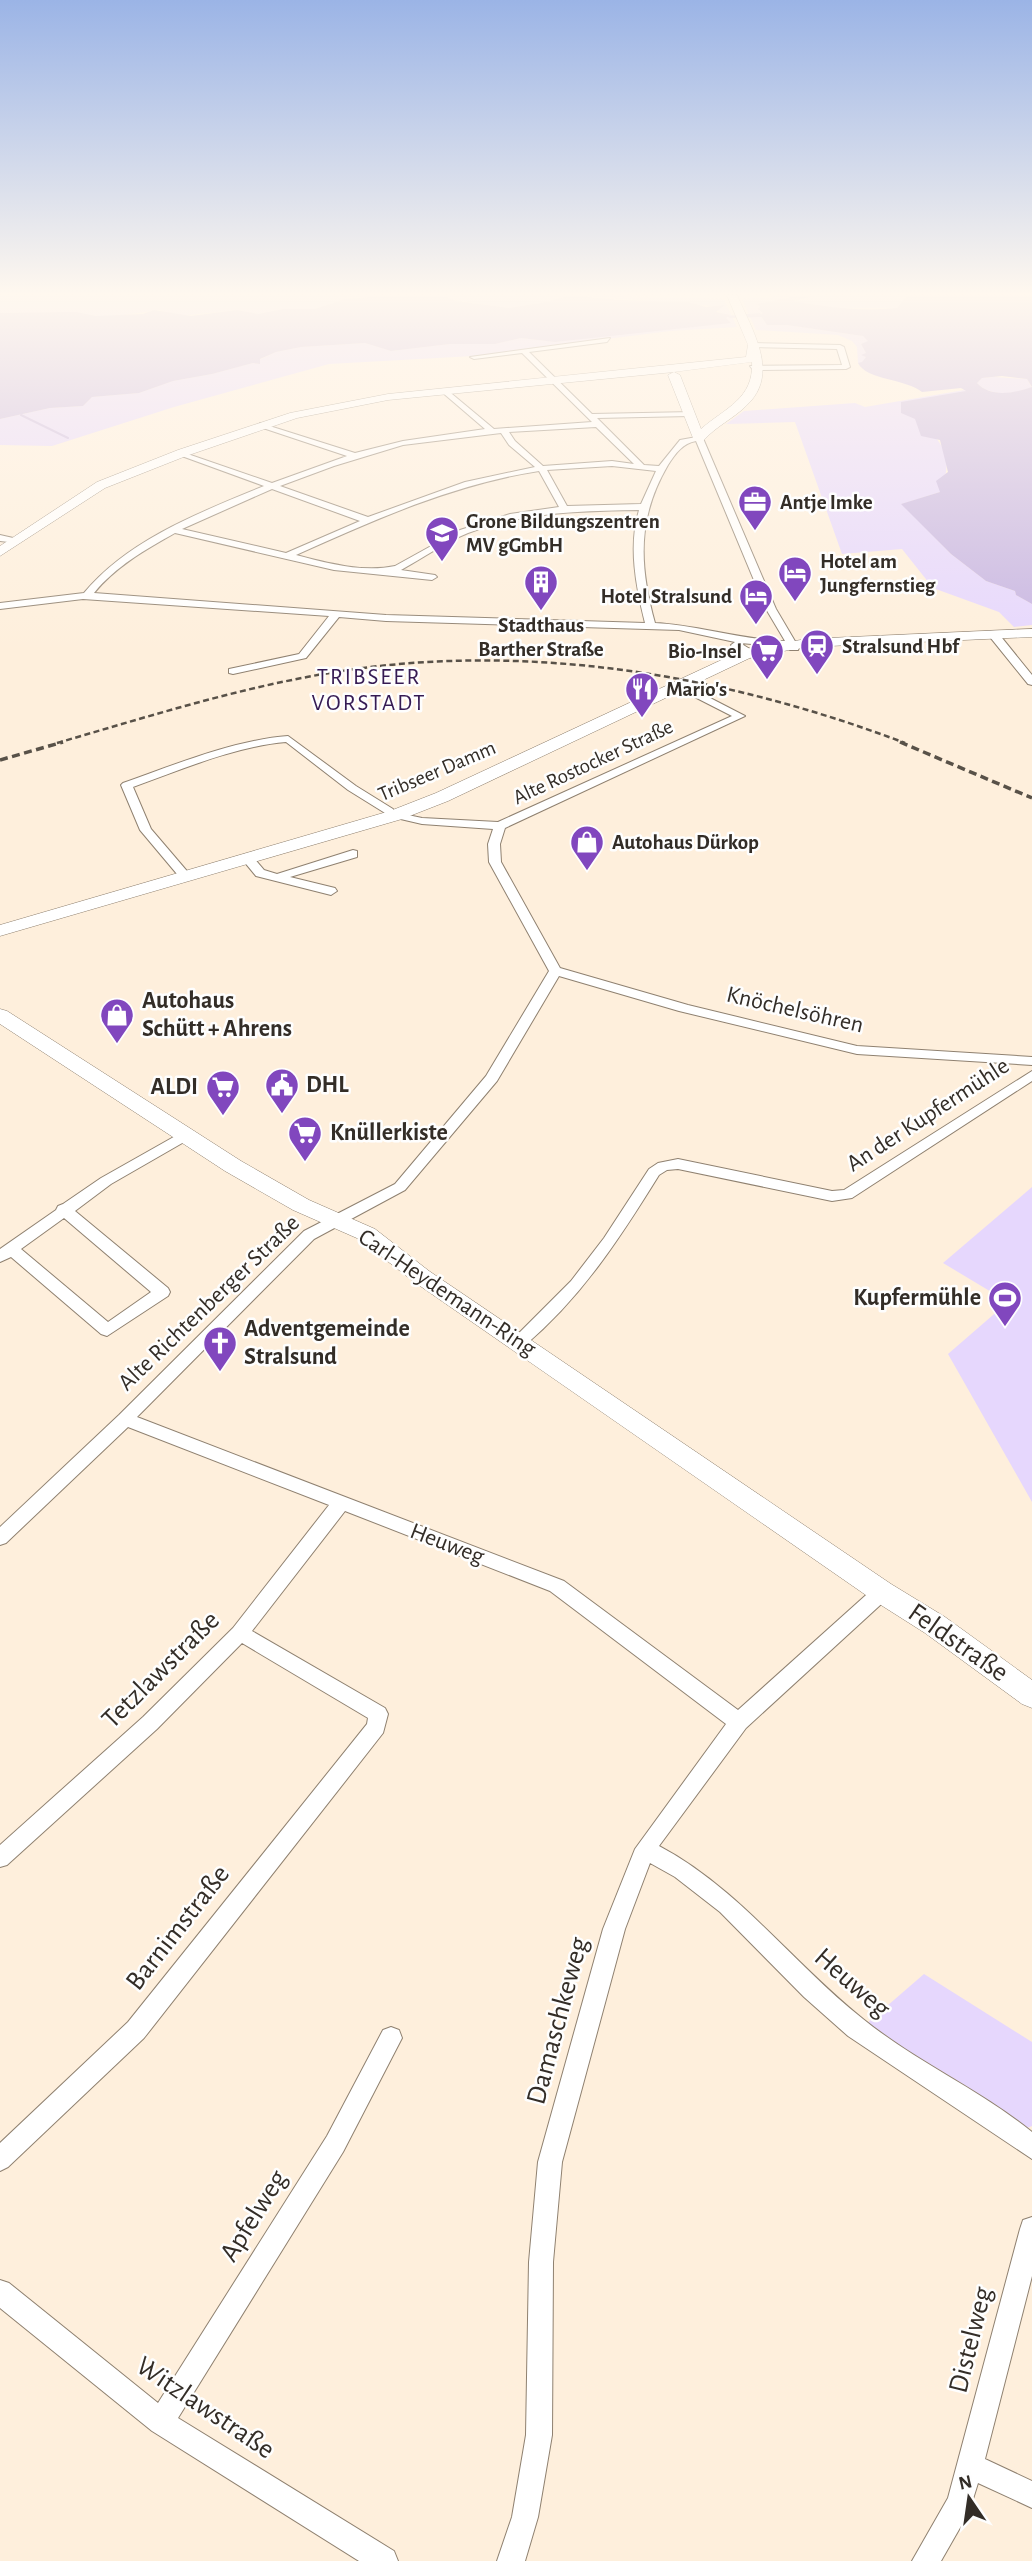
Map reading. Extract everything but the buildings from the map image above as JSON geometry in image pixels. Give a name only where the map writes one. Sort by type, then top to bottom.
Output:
[{"type":"main road","points":[[0,552],[101,485],[182,453],[302,415]]},
{"type":"main road","points":[[690,415],[699,438]]},
{"type":"main road","points":[[691,415],[701,419],[720,415]]},
{"type":"main road","points":[[699,438],[708,426],[725,415]]},
{"type":"main road","name":"Tribseer Damm","points":[[997,639],[1032,633]]},
{"type":"main road","name":"Tribseer Damm","points":[[0,931],[397,815],[442,797],[636,704],[758,658],[794,648],[1032,639]]},
{"type":"main road","name":"Tribseer Damm","points":[[636,704],[758,658]]},
{"type":"main road","name":"Carl-Heydemann-Ring","points":[[0,1015],[186,1135],[301,1205],[367,1234],[421,1276],[882,1592]]},
{"type":"main road","name":"Feldstraße","points":[[882,1592],[935,1625],[1032,1696]]},
{"type":"street","points":[[473,415],[493,432]]},
{"type":"street","points":[[590,416],[664,415]]},
{"type":"street","points":[[590,416],[640,465]]},
{"type":"street","points":[[263,425],[355,456]]},
{"type":"street","points":[[87,596],[124,558],[174,530],[275,486],[355,456],[403,443],[493,432],[598,425]]},
{"type":"street","points":[[504,431],[512,443],[542,469],[564,509]]},
{"type":"street","points":[[651,626],[646,609],[638,534],[645,507],[661,469],[683,442],[699,438],[753,568],[794,648]]},
{"type":"street","points":[[182,453],[367,520]]},
{"type":"street","points":[[285,557],[367,520],[460,485],[578,465],[640,465],[661,469]]},
{"type":"street","points":[[384,571],[398,568],[440,542],[510,517],[564,509],[645,507]]},
{"type":"street","points":[[174,530],[334,567],[432,577]]},
{"type":"street","points":[[0,538],[18,540]]},
{"type":"street","points":[[0,606],[87,596],[410,619],[693,629],[757,644],[794,648]]},
{"type":"street","points":[[233,671],[302,656],[337,614]]},
{"type":"street","points":[[722,637],[758,658]]},
{"type":"street","points":[[997,639],[1032,682]]},
{"type":"street","name":"Alte Rostocker Straße","points":[[397,815],[500,826],[740,716],[683,687]]},
{"type":"street","name":"Tribseer Damm","points":[[186,877],[146,830],[127,785],[206,758],[274,740],[288,739],[352,788],[397,815]]},
{"type":"street","points":[[500,826],[494,844],[495,862],[555,971]]},
{"type":"street","points":[[276,877],[353,854]]},
{"type":"street","points":[[248,859],[260,873],[331,891]]},
{"type":"street","name":"Knöchelsöhren","points":[[555,971],[684,1008],[857,1050],[1032,1061]]},
{"type":"street","name":"Alte Richtenberger Straße","points":[[0,1538],[125,1419],[309,1235],[400,1187],[492,1078],[555,971]]},
{"type":"street","name":"An der Kupfermühle","points":[[518,1342],[548,1317],[578,1286],[654,1172],[663,1166],[678,1164],[832,1196],[846,1195],[1032,1075]]},
{"type":"street","points":[[5,1253],[63,1209],[186,1135]]},
{"type":"street","name":"Alte Richtenberger Straße","points":[[5,1253],[107,1330],[162,1292],[63,1209]]},
{"type":"street","name":"Heuweg","points":[[125,1419],[557,1586],[739,1722]]},
{"type":"street","name":"Tetzlawstraße","points":[[0,1858],[150,1723],[240,1633],[340,1504]]},
{"type":"street","name":"Damaschkeweg","points":[[511,2561],[526,2517],[539,2435],[541,2262],[550,2162],[614,1929],[645,1849],[739,1722],[882,1592]]},
{"type":"street","name":"Barnimstraße","points":[[0,2159],[136,2031],[376,1727],[378,1714],[240,1633]]},
{"type":"street","name":"Heuweg","points":[[645,1849],[684,1871],[722,1903],[830,2008],[858,2030],[892,2055],[947,2086],[1032,2146]]},
{"type":"street","name":"Apfelweg","points":[[161,2422],[334,2144],[391,2038]]},
{"type":"street","name":"Distelweg","points":[[926,2561],[960,2503],[1032,2229]]},
{"type":"street","name":"Witzlawstraße","points":[[0,2292],[161,2422],[384,2561]]},
{"type":"street","points":[[971,2466],[1032,2495]]},
{"type":"shaded area","points":[[0,415],[20,415],[0,419]]},
{"type":"shaded area","points":[[20,415],[150,415],[52,446],[0,445],[0,419]]},
{"type":"shaded area","points":[[739,415],[922,415],[915,418],[933,434],[944,450],[944,479],[940,492],[902,504],[951,554],[986,581],[1015,591],[1016,595],[1032,604],[1032,625],[1014,627],[999,612],[933,588],[902,549],[842,554],[795,422],[726,424]]},
{"type":"shaded area","points":[[905,415],[1032,415],[1032,604],[1016,595],[1015,591],[986,581],[951,554],[901,504],[940,492],[936,481],[948,472],[940,440],[921,436],[915,419]]},
{"type":"shaded area","name":"Kupfermühle","points":[[1032,1187],[1032,1502],[948,1354],[1008,1302],[943,1263]]},
{"type":"shaded area","points":[[924,1974],[1032,2042],[1032,2126],[1025,2129],[966,2086],[865,2025]]},
{"type":"waterway","points":[[21,415],[68,438]]},
{"type":"railway","points":[[57,743],[275,683],[383,666],[459,661],[534,662],[610,668],[685,680],[760,697],[905,743]]},
{"type":"railway","points":[[0,760],[63,742]]},
{"type":"railway","points":[[900,742],[1032,798]]},
{"type":"place","name":"Antje Imke","points":[[755,532]]},
{"type":"place","name":"Grone Bildungszentren MV gGmbH","points":[[442,563]]},
{"type":"place","name":"Hotel am Jungfernstieg","points":[[795,603]]},
{"type":"place","name":"Stadthaus Barther Straße","points":[[541,612]]},
{"type":"place","name":"Hotel Stralsund","points":[[756,626]]},
{"type":"place","name":"Stralsund Hbf","points":[[817,676]]},
{"type":"place","name":"Bio-Insel","points":[[767,681]]},
{"type":"place","name":"Mario's","points":[[642,719]]},
{"type":"place","name":"Autohaus Dürkop","points":[[587,872]]},
{"type":"place","name":"Autohaus Schütt + Ahrens","points":[[117,1045]]},
{"type":"place","name":"DHL","points":[[282,1115]]},
{"type":"place","name":"ALDI","points":[[223,1117]]},
{"type":"place","name":"Knüllerkiste","points":[[305,1163]]},
{"type":"place","name":"Kupfermühle","points":[[1005,1328]]},
{"type":"place","name":"Adventgemeinde Stralsund","points":[[220,1373]]},
{"type":"district","name":"TRIBSEER VORSTADT","points":[[369,690]]}]
